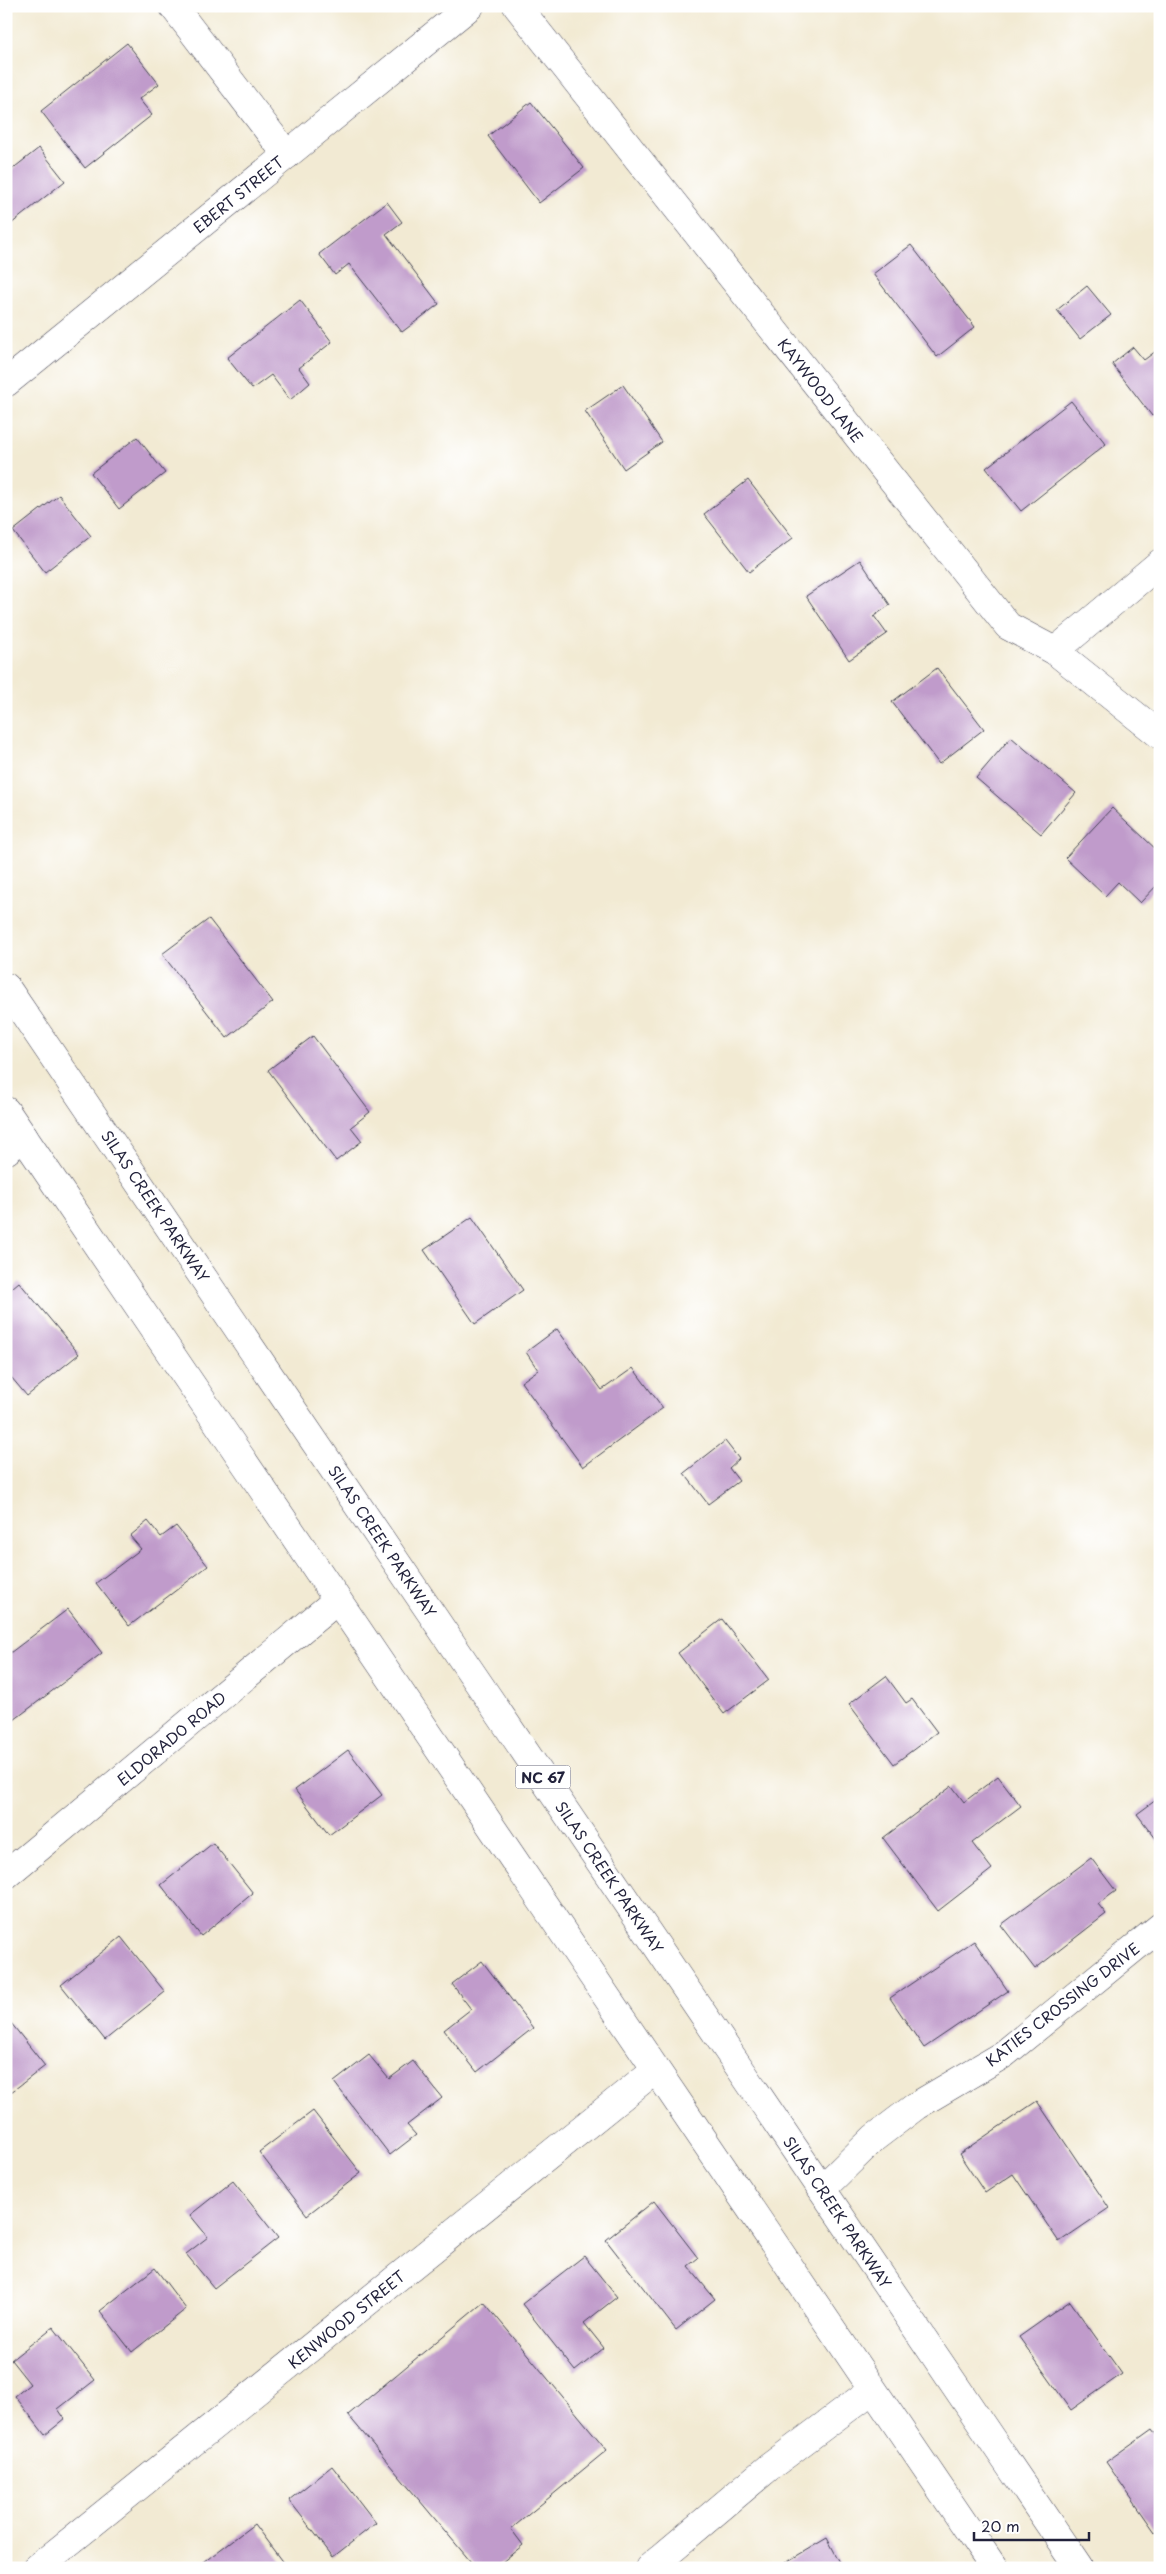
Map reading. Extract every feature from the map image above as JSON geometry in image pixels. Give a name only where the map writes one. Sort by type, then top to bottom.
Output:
[{"type":"main road","points":[[173,6],[287,155]]},
{"type":"main road","name":"EBERT STREET","points":[[6,382],[470,6]]},
{"type":"main road","name":"KAYWOOD LANE","points":[[517,6],[1008,626],[1055,651],[1160,735]]},
{"type":"main road","points":[[1055,651],[1160,563]]},
{"type":"main road","name":"SILAS CREEK PARKWAY","points":[[6,987],[1079,2568]]},
{"type":"main road","points":[[6,1111],[15,1144],[336,1601],[872,2390],[986,2564]]},
{"type":"main road","name":"ELDORADO ROAD","points":[[6,1876],[336,1601]]},
{"type":"main road","name":"KATIES CROSSING DRIVE","points":[[822,2189],[874,2138],[916,2106],[1004,2054],[1160,1927]]},
{"type":"main road","name":"KENWOOD STREET","points":[[36,2568],[655,2070]]},
{"type":"main road","points":[[649,2568],[768,2468],[872,2390]]},
{"type":"building","points":[[127,43],[159,84],[139,99],[152,115],[85,168],[41,111]]},
{"type":"building","points":[[531,102],[584,168],[539,203],[488,136]]},
{"type":"building","points":[[39,148],[65,181],[6,228],[6,174]]},
{"type":"building","points":[[387,202],[402,222],[386,234],[439,304],[402,332],[349,264],[335,275],[319,254]]},
{"type":"building","points":[[911,245],[975,327],[937,357],[873,274]]},
{"type":"building","points":[[1087,286],[1111,315],[1080,339],[1057,310]]},
{"type":"building","points":[[300,300],[332,342],[299,368],[310,383],[290,400],[271,375],[252,389],[227,358]]},
{"type":"building","points":[[1133,347],[1144,360],[1160,348],[1160,411],[1152,416],[1112,364]]},
{"type":"building","points":[[623,385],[662,442],[624,469],[585,411]]},
{"type":"building","points":[[1071,401],[1106,444],[1021,511],[986,468]]},
{"type":"building","points":[[137,437],[165,473],[119,509],[91,473]]},
{"type":"building","points":[[748,480],[793,538],[749,572],[704,514]]},
{"type":"building","points":[[59,495],[91,536],[45,572],[13,531]]},
{"type":"building","points":[[860,560],[890,605],[874,616],[887,634],[849,660],[806,596]]},
{"type":"building","points":[[937,668],[984,729],[939,764],[892,702]]},
{"type":"building","points":[[1011,737],[1076,793],[1041,834],[976,778]]},
{"type":"building","points":[[1112,808],[1160,853],[1160,882],[1140,903],[1118,882],[1105,896],[1065,858]]},
{"type":"building","points":[[209,919],[273,1002],[227,1038],[162,954]]},
{"type":"building","points":[[313,1036],[370,1112],[351,1127],[362,1141],[336,1161],[268,1070]]},
{"type":"building","points":[[472,1217],[523,1290],[475,1324],[424,1250]]},
{"type":"building","points":[[19,1282],[79,1354],[27,1396],[6,1371],[6,1293]]},
{"type":"building","points":[[557,1329],[602,1390],[633,1368],[663,1408],[583,1467],[521,1382],[538,1370],[526,1352]]},
{"type":"building","points":[[725,1441],[739,1459],[729,1468],[739,1481],[708,1504],[684,1473]]},
{"type":"building","points":[[148,1521],[161,1537],[176,1526],[208,1566],[129,1626],[96,1583],[141,1549],[130,1536]]},
{"type":"building","points":[[68,1609],[102,1653],[14,1720],[6,1710],[6,1656]]},
{"type":"building","points":[[722,1619],[769,1680],[724,1714],[678,1653]]},
{"type":"building","points":[[886,1676],[906,1703],[912,1699],[937,1732],[894,1764],[849,1704]]},
{"type":"building","points":[[348,1750],[382,1795],[329,1835],[295,1790]]},
{"type":"building","points":[[998,1776],[1021,1806],[972,1843],[992,1869],[938,1911],[883,1838],[952,1786],[964,1802]]},
{"type":"building","points":[[1160,1797],[1160,1844],[1137,1814]]},
{"type":"building","points":[[213,1843],[253,1893],[201,1936],[161,1885]]},
{"type":"building","points":[[1091,1858],[1116,1891],[1098,1904],[1106,1914],[1035,1969],[1001,1925]]},
{"type":"building","points":[[121,1937],[165,1992],[105,2040],[61,1985]]},
{"type":"building","points":[[974,1941],[1008,1991],[924,2048],[890,1998]]},
{"type":"building","points":[[482,1961],[533,2028],[477,2072],[444,2030],[471,2009],[452,1984]]},
{"type":"building","points":[[11,2023],[45,2066],[6,2096],[6,2027]]},
{"type":"building","points":[[369,2055],[389,2079],[413,2061],[442,2098],[407,2125],[416,2135],[390,2155],[334,2082]]},
{"type":"building","points":[[1037,2101],[1109,2208],[1059,2242],[1013,2174],[985,2193],[959,2154]]},
{"type":"building","points":[[313,2111],[361,2173],[307,2215],[259,2152]]},
{"type":"building","points":[[233,2181],[278,2238],[214,2288],[186,2254],[208,2237],[190,2215]]},
{"type":"building","points":[[654,2201],[698,2258],[688,2266],[715,2299],[676,2330],[606,2240]]},
{"type":"building","points":[[584,2256],[617,2297],[584,2323],[604,2348],[575,2371],[522,2304]]},
{"type":"building","points":[[155,2268],[186,2309],[132,2352],[100,2311]]},
{"type":"building","points":[[1070,2301],[1122,2374],[1071,2410],[1019,2337]]},
{"type":"building","points":[[484,2302],[607,2450],[511,2529],[523,2545],[495,2568],[476,2568],[348,2415]]},
{"type":"building","points":[[53,2327],[95,2380],[58,2409],[65,2419],[45,2435],[15,2396],[30,2384],[11,2360]]},
{"type":"building","points":[[1152,2429],[1160,2440],[1160,2528],[1155,2532],[1106,2462]]},
{"type":"building","points":[[332,2466],[376,2523],[333,2557],[289,2500]]},
{"type":"building","points":[[254,2524],[287,2568],[196,2568]]},
{"type":"building","points":[[827,2538],[843,2568],[776,2568]]}]
